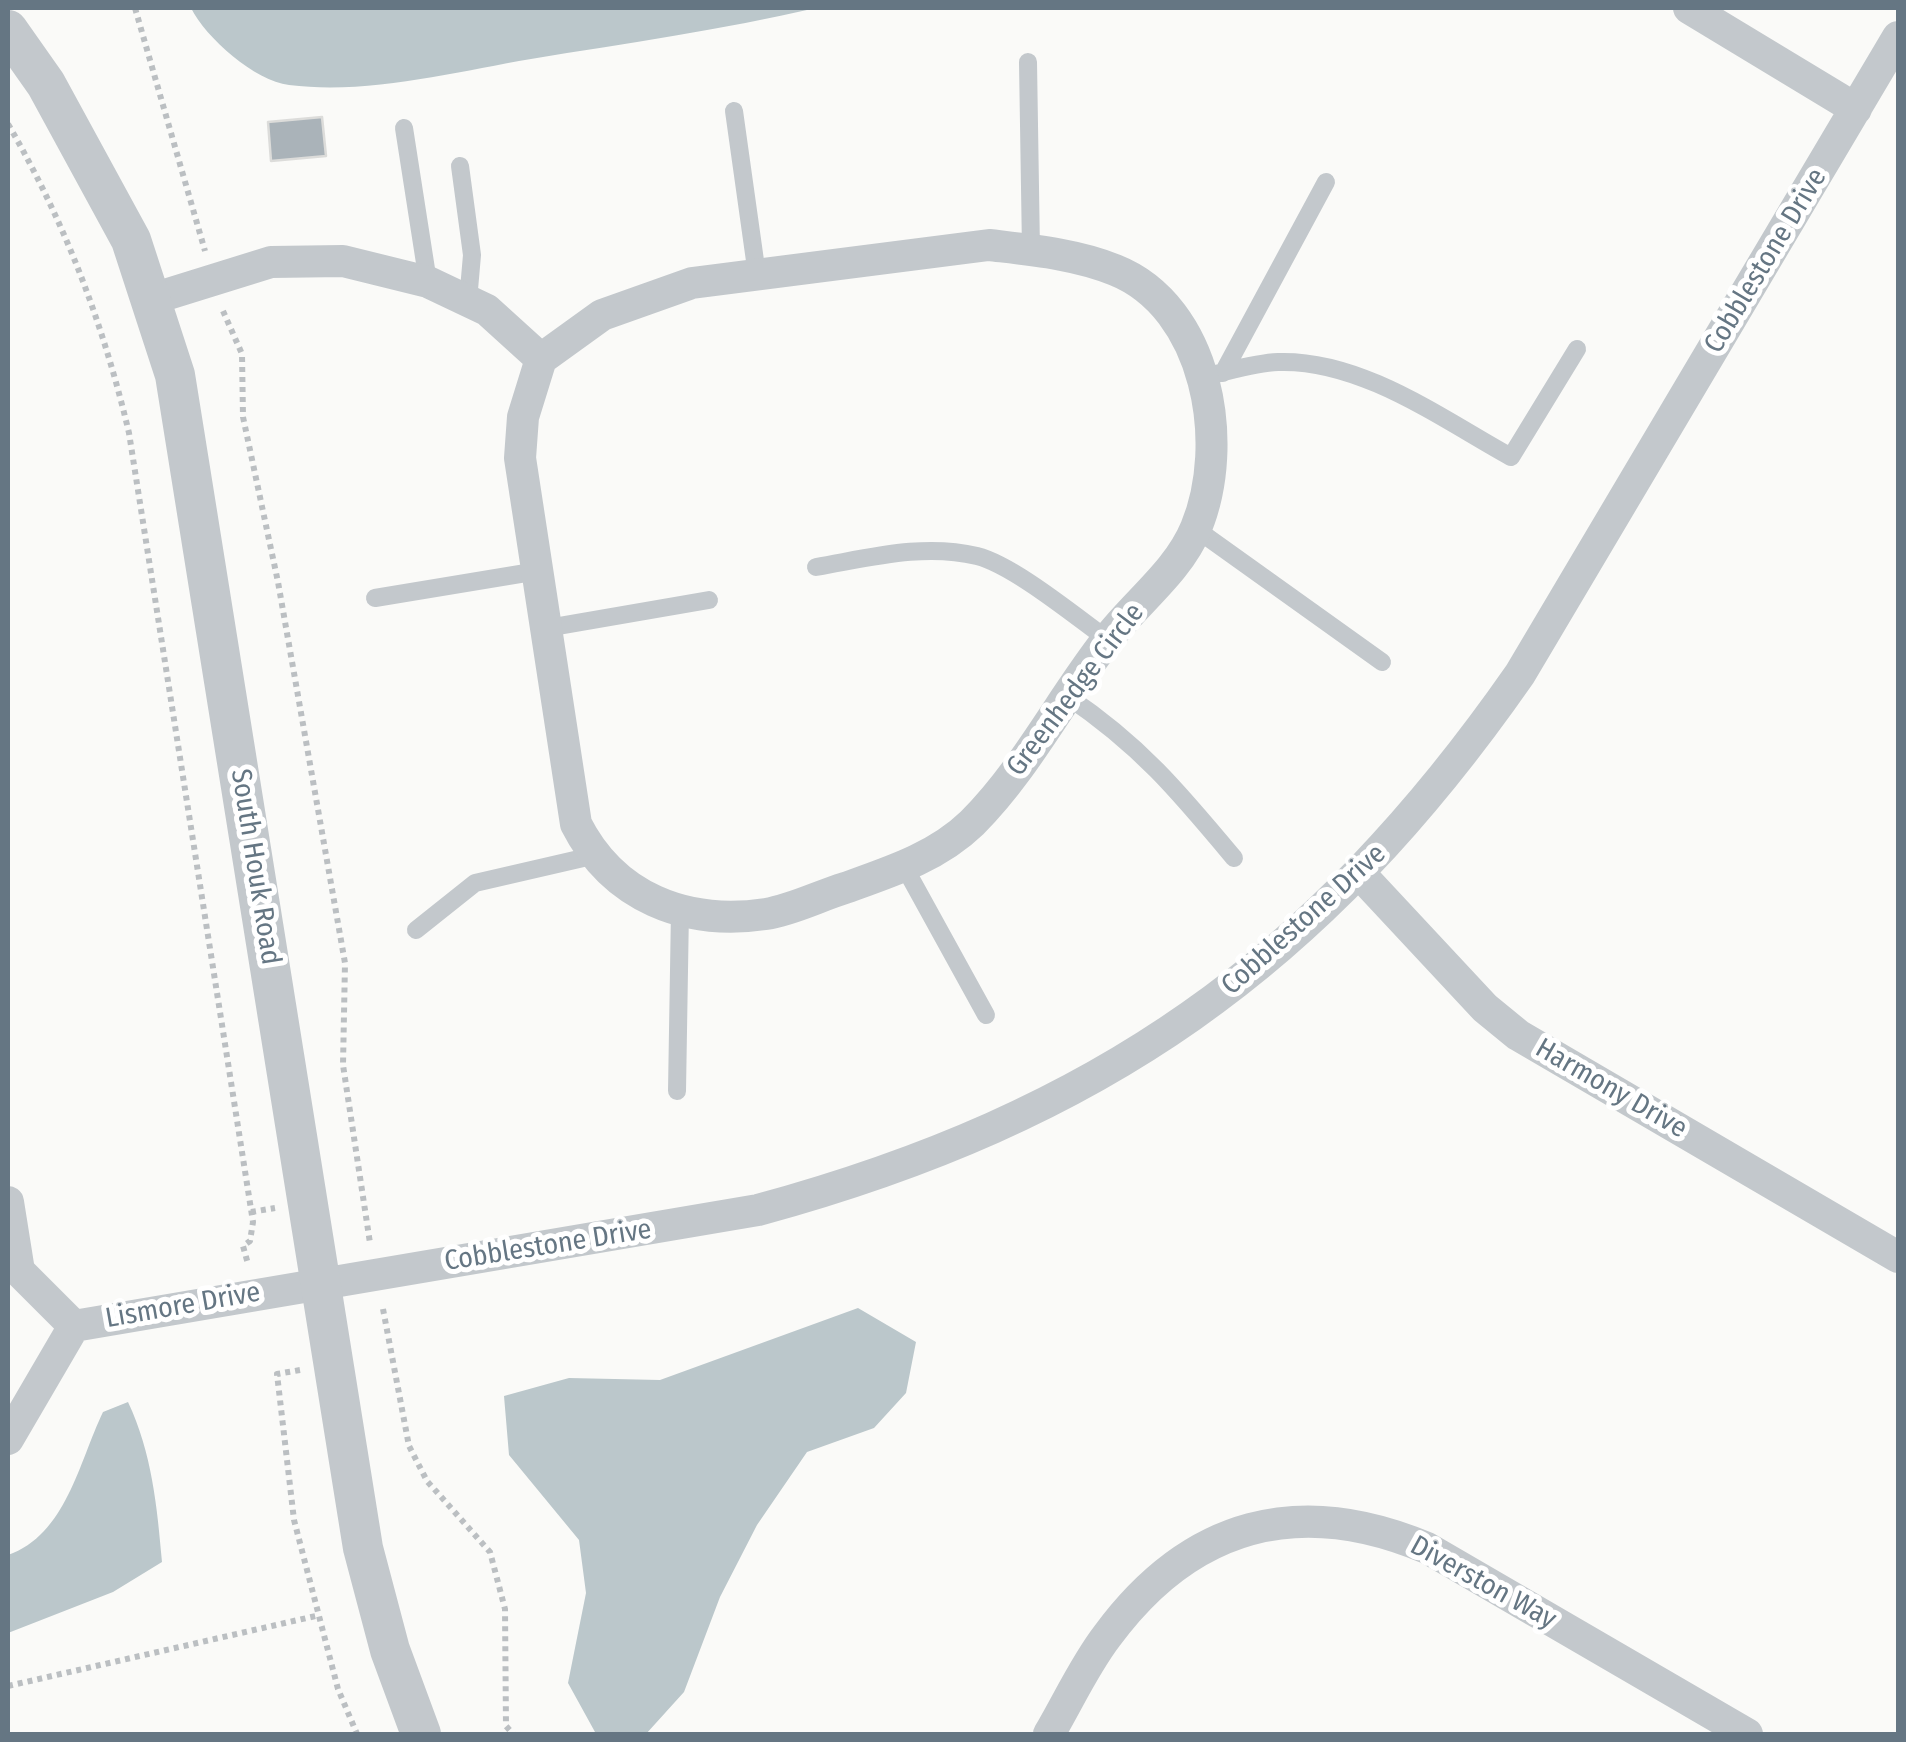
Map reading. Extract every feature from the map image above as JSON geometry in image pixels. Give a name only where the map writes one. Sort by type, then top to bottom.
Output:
[{"type":"street","points":[[1690,8],[1856,109]]},
{"type":"street","name":"South Houk Road","points":[[8,30],[46,84],[131,240],[175,375],[192,462],[363,1548],[390,1650],[422,1734]]},
{"type":"street","name":"Cobblestone Drive","points":[[320,1282],[758,1210],[862,1182],[962,1145],[1060,1099],[1149,1046],[1235,986],[1360,874],[1459,762],[1520,674],[1898,37]]},
{"type":"street","name":"Greenhedge Circle","points":[[989,245],[1030,250],[1118,271],[1160,298],[1213,375],[1210,476],[1196,529],[1168,571],[1108,639],[1010,779],[969,826],[905,868],[769,914],[720,917],[680,910],[616,881],[592,856],[576,824],[568,791],[520,458],[523,418],[541,358],[602,315],[653,294],[757,275],[989,245]]},
{"type":"street","points":[[152,299],[271,262],[343,261],[428,282],[487,310],[541,358]]},
{"type":"street","name":"Harmony Drive","points":[[1360,874],[1485,1008],[1518,1036],[1898,1258]]},
{"type":"street","name":"Lismore Drive","points":[[8,1202],[18,1271],[74,1326],[320,1282]]},
{"type":"street","points":[[8,1440],[74,1326]]},
{"type":"street","name":"Diverston Way","points":[[1049,1734],[1105,1638],[1167,1570],[1206,1544],[1250,1527],[1289,1520],[1338,1520],[1380,1528],[1427,1548],[1747,1734]]},
{"type":"lane","points":[[1028,62],[1030,250]]},
{"type":"lane","points":[[734,111],[757,275]]},
{"type":"lane","points":[[404,128],[428,282]]},
{"type":"lane","points":[[460,166],[472,256],[468,302]]},
{"type":"lane","points":[[1213,375],[1326,182]]},
{"type":"lane","points":[[1213,375],[1276,362],[1308,364],[1350,374],[1511,457],[1577,349]]},
{"type":"lane","points":[[1196,529],[1382,662]]},
{"type":"lane","points":[[816,567],[916,550],[979,557],[1049,597],[1108,639]]},
{"type":"lane","points":[[374,598],[538,571]]},
{"type":"lane","points":[[547,628],[709,600]]},
{"type":"lane","points":[[1068,696],[1120,732],[1156,764],[1234,858]]},
{"type":"lane","points":[[416,930],[474,882],[592,856]]},
{"type":"lane","points":[[905,868],[986,1015]]},
{"type":"lane","points":[[678,1092],[680,910]]},
{"type":"path","points":[[135,8],[213,277],[242,354],[243,416],[278,582],[345,963],[343,1065],[374,1274],[394,1357],[409,1446],[427,1481],[490,1552],[505,1609],[506,1726],[513,1734]]},
{"type":"path","points":[[8,124],[45,190],[80,270],[129,433],[253,1222],[250,1241],[242,1246],[253,1294]]},
{"type":"path","points":[[277,1374],[294,1520],[338,1688],[357,1734]]},
{"type":"path","points":[[8,1686],[320,1615]]},
{"type":"shaded area","points":[[191,8],[816,8],[411,81],[319,87],[289,85],[261,76],[220,44]]},
{"type":"shaded area","points":[[858,1308],[916,1342],[906,1393],[874,1428],[807,1452],[757,1525],[720,1597],[684,1692],[646,1734],[595,1732],[568,1683],[586,1593],[579,1540],[509,1455],[504,1396],[569,1378],[660,1380]]},
{"type":"shaded area","points":[[128,1402],[148,1460],[162,1562],[113,1592],[8,1633],[8,1555],[44,1531],[68,1495],[103,1412]]},
{"type":"building","points":[[322,117],[326,156],[271,161],[268,122]]}]
